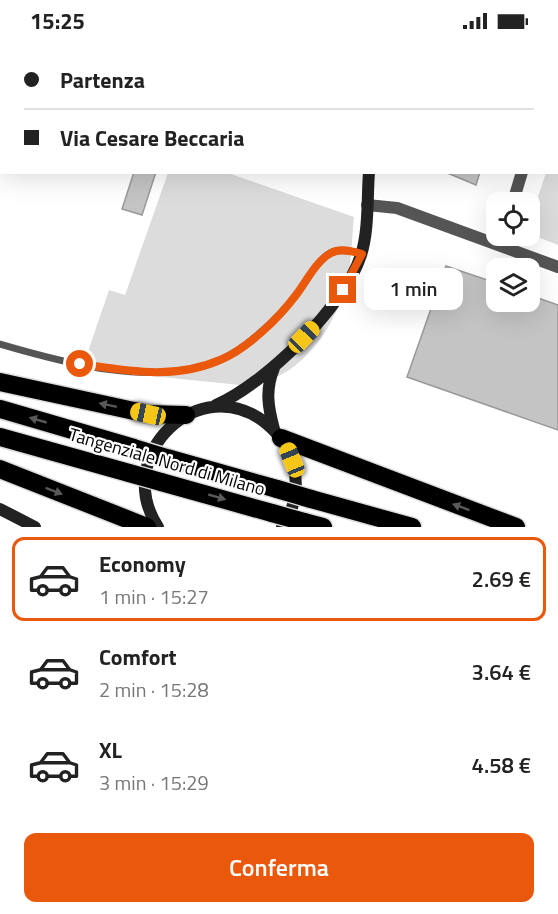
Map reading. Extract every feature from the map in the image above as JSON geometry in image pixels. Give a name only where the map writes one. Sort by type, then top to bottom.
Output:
[{"type":"highway","points":[[0,382],[148,414],[186,415]]},
{"type":"highway","name":"Tangenziale Nord di Milano","points":[[0,409],[412,527]]},
{"type":"highway","points":[[277,434],[516,527]]},
{"type":"highway","name":"Tangenziale Nord di Milano","points":[[0,437],[161,482],[277,520],[304,522],[323,527]]},
{"type":"highway","points":[[0,469],[147,527]]},
{"type":"street","points":[[158,527],[146,500],[146,467],[160,436],[186,415],[233,398],[275,364],[335,302],[351,278],[362,254],[369,174]]},
{"type":"street","points":[[516,192],[521,174]]},
{"type":"street","points":[[367,205],[397,208],[486,237]]},
{"type":"street","points":[[511,246],[558,267]]},
{"type":"street","points":[[275,364],[267,384],[267,396],[277,434],[292,460],[296,487],[290,512],[277,520]]},
{"type":"street","points":[[209,408],[244,411],[277,434]]},
{"type":"street","points":[[0,509],[35,527]]},
{"type":"lane","points":[[0,344],[80,364],[134,372],[164,374],[191,369],[221,360],[244,345],[294,298],[321,261],[330,253],[345,250],[362,254]]},
{"type":"shaded area","points":[[168,174],[231,174],[354,217],[349,272],[339,306],[330,323],[308,354],[295,366],[280,376],[260,383],[240,385],[82,369],[109,290],[125,295]]},
{"type":"shaded area","points":[[546,174],[558,174],[558,245],[540,238],[540,192]]},
{"type":"building","points":[[133,174],[155,174],[142,215],[122,209]]},
{"type":"building","points":[[450,174],[479,174],[476,185]]},
{"type":"building","points":[[446,266],[486,280],[486,312],[540,312],[540,299],[558,305],[558,430],[407,377]]},
{"type":"route","points":[[80,364],[164,374],[221,360],[244,345],[276,316],[294,298],[321,261],[330,253],[345,250],[362,254],[343,290]]}]
